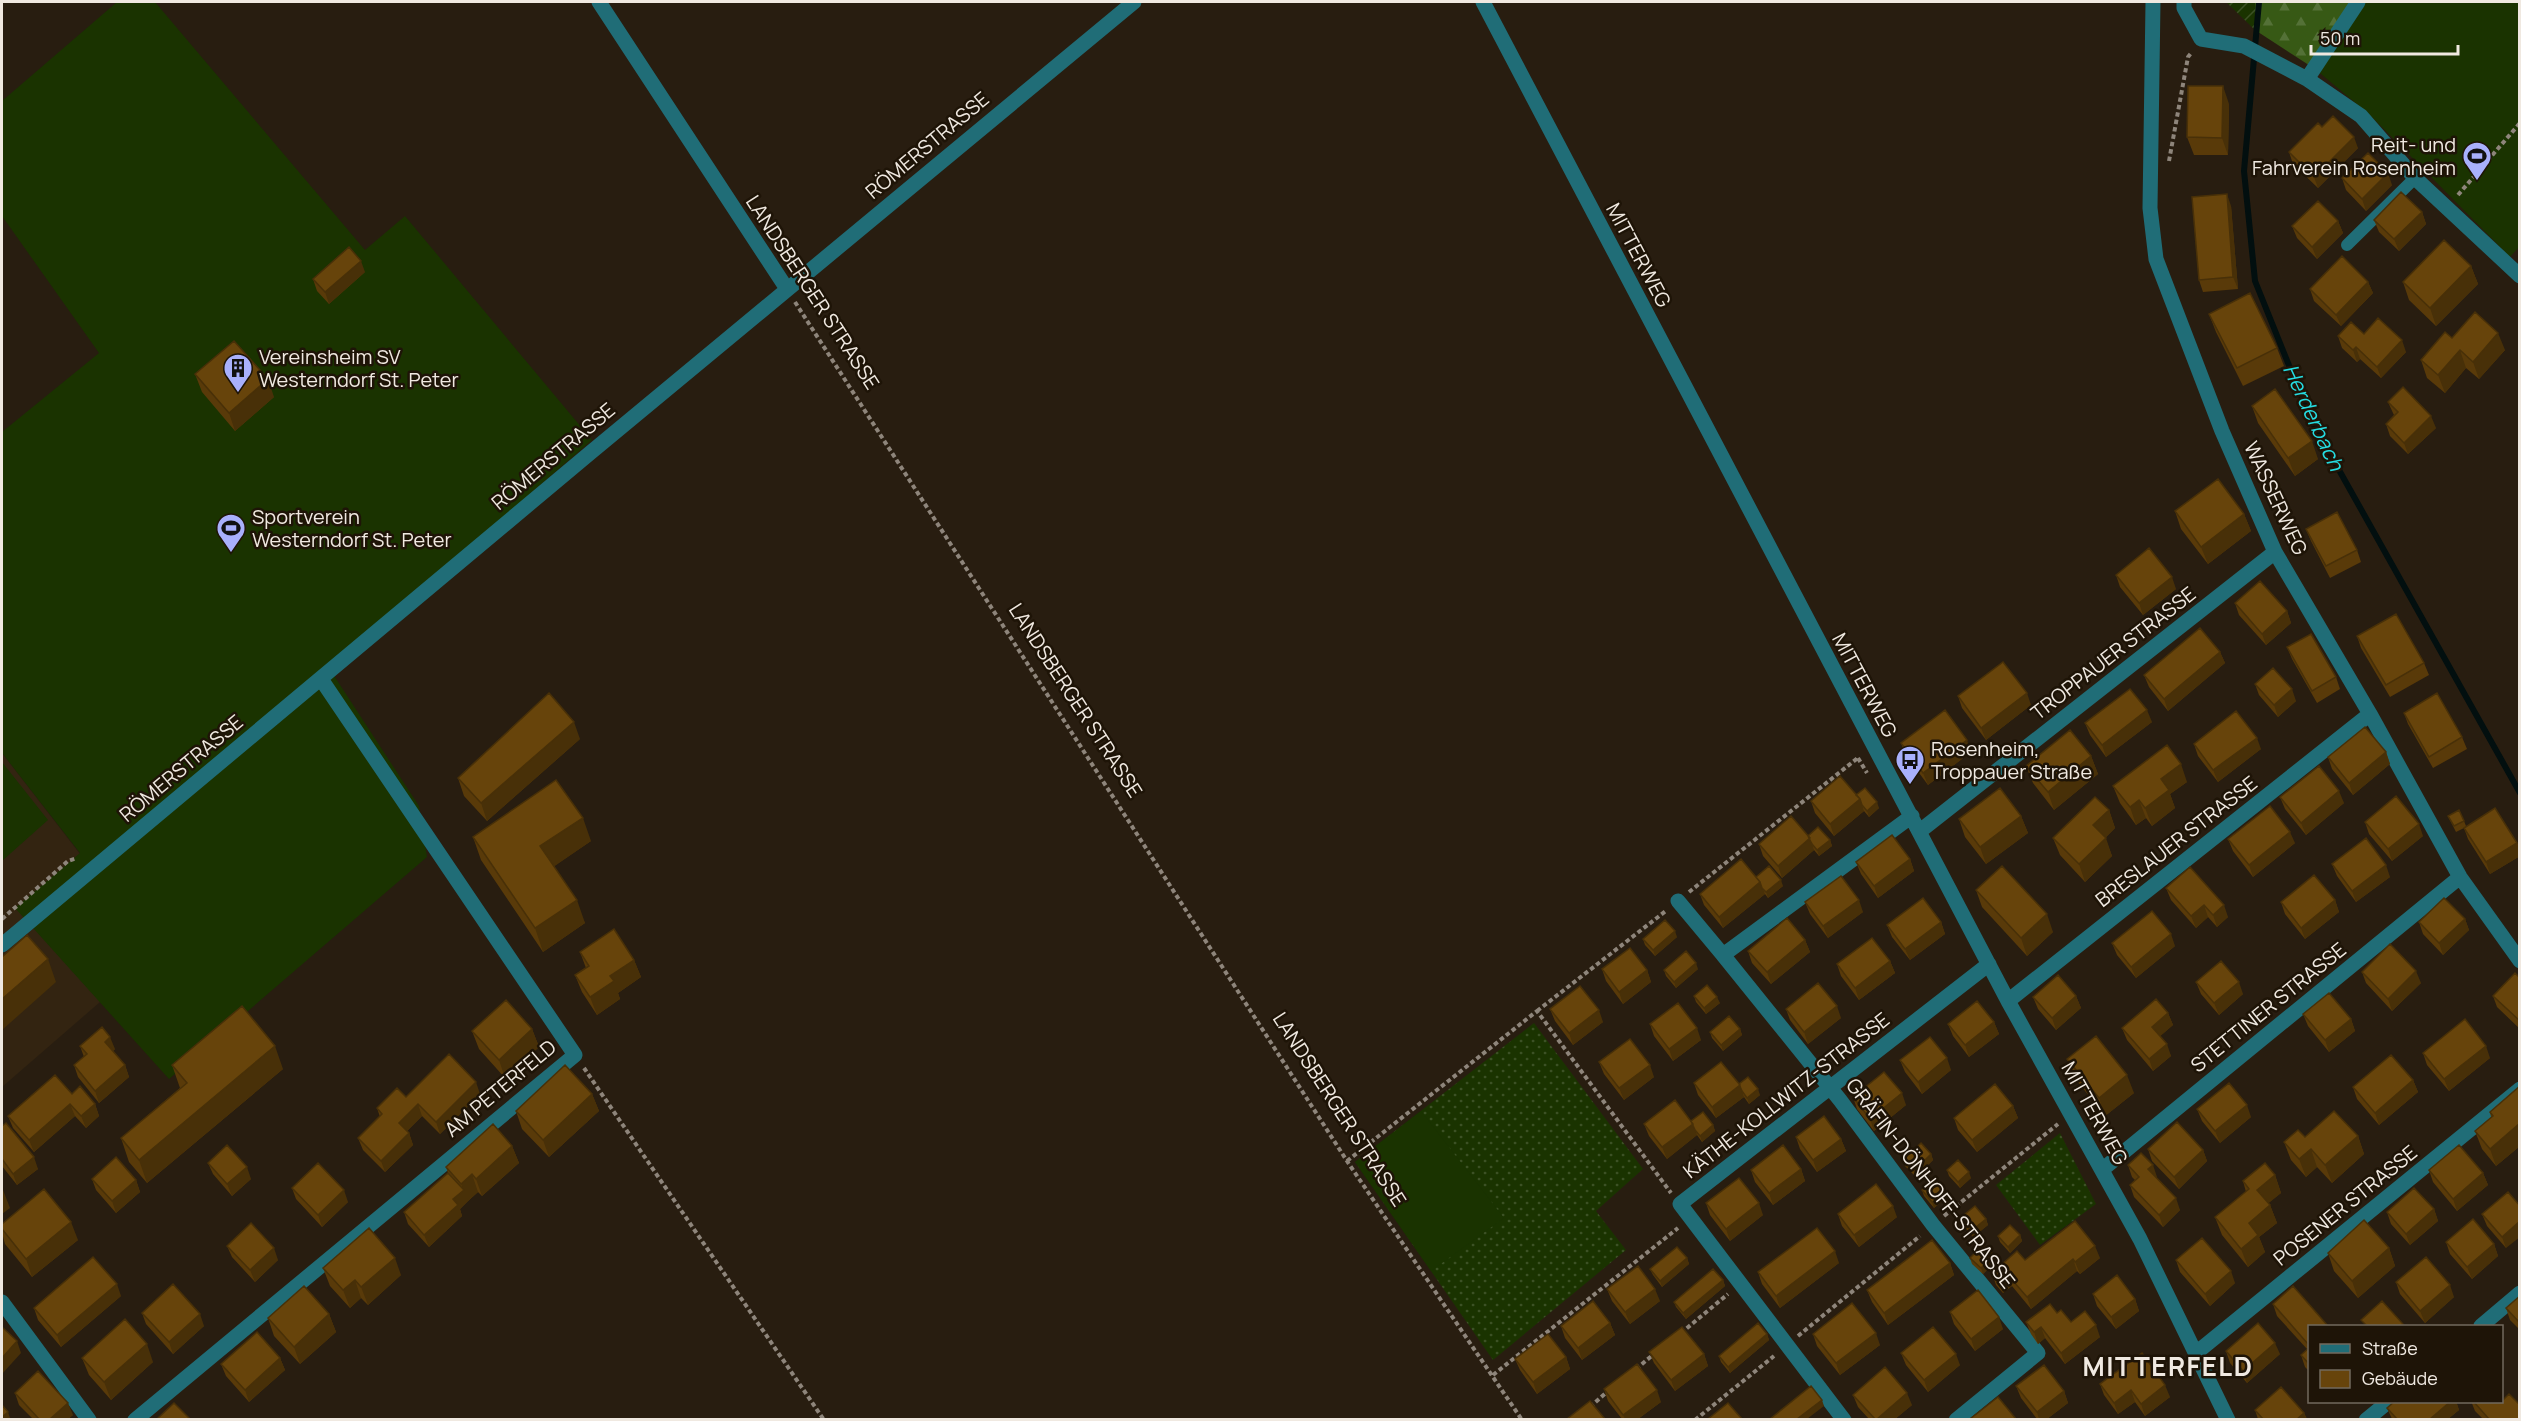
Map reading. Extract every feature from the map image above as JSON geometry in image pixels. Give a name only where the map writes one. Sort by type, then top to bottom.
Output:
[{"type":"street","name":"LANDSBERGER STRASSE","points":[[599,2],[787,289]]},
{"type":"street","name":"RÖMERSTRASSE","points":[[2,945],[1134,2]]},
{"type":"street","name":"MITTERWEG","points":[[1483,2],[2008,1001],[2103,1170],[2227,1419]]},
{"type":"street","name":"WASSERWEG","points":[[2153,2],[2150,208],[2156,259],[2222,431],[2275,552],[2370,714],[2460,877],[2520,961]]},
{"type":"street","points":[[2184,2],[2184,8],[2201,39],[2244,46],[2307,79],[2361,116],[2415,178],[2520,276]]},
{"type":"street","points":[[2307,79],[2358,2]]},
{"type":"street","name":"TROPPAUER STRASSE","points":[[1920,831],[2275,552]]},
{"type":"street","name":"AM PETERFELD","points":[[135,1419],[575,1055],[321,679]]},
{"type":"street","name":"BRESLAUER STRASSE","points":[[2008,1001],[2370,714]]},
{"type":"street","points":[[1723,955],[1912,816]]},
{"type":"street","name":"STETTINER STRASSE","points":[[2103,1170],[2460,877]]},
{"type":"street","name":"GRÄFIN-DÖNHOFF-STRASSE","points":[[1678,901],[1830,1088],[1933,1225],[2038,1353],[1956,1419]]},
{"type":"street","name":"KÄTHE-KOLLWITZ-STRASSE","points":[[1691,1218],[1680,1204],[1989,963]]},
{"type":"street","name":"POSENER STRASSE","points":[[2196,1353],[2520,1089]]},
{"type":"street","points":[[1691,1218],[1844,1419]]},
{"type":"street","points":[[2482,1325],[2520,1293]]},
{"type":"street","points":[[2,1302],[89,1419]]},
{"type":"street","points":[[2366,1419],[2386,1403]]},
{"type":"lane","points":[[2347,245],[2415,178]]},
{"type":"path","points":[[2169,162],[2188,57],[2201,39]]},
{"type":"path","points":[[2447,208],[2520,123]]},
{"type":"path","name":"LANDSBERGER STRASSE","points":[[787,289],[1347,1161],[1522,1419]]},
{"type":"path","points":[[1347,1161],[1858,758],[1876,749]]},
{"type":"path","points":[[1538,1011],[1656,1175]]},
{"type":"path","points":[[575,1055],[824,1419]]},
{"type":"path","points":[[1695,1419],[2072,1114]]},
{"type":"path","points":[[1493,1375],[1691,1218]]},
{"type":"path","points":[[1676,1336],[1740,1284]]},
{"type":"path","points":[[1629,1374],[1657,1352]]},
{"type":"path","points":[[1583,1412],[1611,1389]]},
{"type":"shaded area","points":[[2,753],[80,854],[100,1002],[2,1087]]},
{"type":"green space","name":"Sportverein Westerndorf St. Peter","points":[[117,2],[155,2],[365,250],[405,216],[592,440],[329,668],[419,806],[427,857],[169,1079],[15,908],[80,853],[2,753],[2,432],[99,353],[2,216],[2,101]]},
{"type":"green space","points":[[2226,2],[2255,2],[2255,30]]},
{"type":"green space","points":[[2255,2],[2352,2],[2315,69],[2255,30]]},
{"type":"green space","name":"Reit- und Fahrverein Rosenheim","points":[[2352,2],[2519,2],[2520,246],[2510,257],[2370,115],[2315,69]]},
{"type":"green space","points":[[2,762],[48,820],[2,861]]},
{"type":"green space","points":[[1534,1023],[1643,1169],[1596,1211],[1626,1250],[1493,1360],[1355,1162]]},
{"type":"green space","points":[[1421,1111],[1504,1218],[1431,1271],[1355,1162]]},
{"type":"green space","points":[[2060,1133],[2096,1204],[2040,1245],[1996,1185]]},
{"type":"building","points":[[2188,86],[2223,86],[2222,138],[2187,137]]},
{"type":"building","points":[[2333,116],[2354,137],[2314,177],[2289,152],[2318,123],[2322,127]]},
{"type":"building","points":[[2368,153],[2388,173],[2362,199],[2342,178]]},
{"type":"building","points":[[2401,192],[2422,212],[2394,239],[2374,220]]},
{"type":"building","points":[[2227,194],[2233,277],[2199,280],[2192,197]]},
{"type":"building","points":[[2318,201],[2338,221],[2312,247],[2292,226]]},
{"type":"building","points":[[2444,240],[2471,266],[2430,308],[2403,282]]},
{"type":"building","points":[[349,247],[361,261],[325,292],[313,279]]},
{"type":"building","points":[[2342,256],[2368,282],[2336,315],[2310,289]]},
{"type":"building","points":[[2250,293],[2277,348],[2237,368],[2209,314]]},
{"type":"building","points":[[2475,312],[2498,333],[2473,362],[2460,350],[2438,375],[2421,360],[2445,332],[2452,338]]},
{"type":"building","points":[[2378,318],[2402,340],[2377,367],[2356,347],[2353,350],[2338,336],[2351,322],[2364,334]]},
{"type":"building","points":[[234,341],[268,379],[229,413],[195,374]]},
{"type":"building","points":[[2403,387],[2431,416],[2404,443],[2386,424],[2398,412],[2388,402]]},
{"type":"building","points":[[2275,389],[2312,441],[2288,458],[2252,406]]},
{"type":"building","points":[[2218,479],[2244,514],[2201,547],[2175,511]]},
{"type":"building","points":[[2337,512],[2357,550],[2326,566],[2306,529]]},
{"type":"building","points":[[2149,548],[2172,577],[2139,603],[2116,575]]},
{"type":"building","points":[[2260,581],[2287,611],[2262,634],[2235,603]]},
{"type":"building","points":[[2396,614],[2424,663],[2386,685],[2357,636]]},
{"type":"building","points":[[2200,628],[2220,652],[2164,699],[2144,675]]},
{"type":"building","points":[[2311,634],[2336,677],[2312,691],[2287,647]]},
{"type":"building","points":[[2003,662],[2027,693],[1981,728],[1958,696]]},
{"type":"building","points":[[2273,668],[2292,689],[2274,705],[2255,684]]},
{"type":"building","points":[[2130,689],[2147,710],[2102,745],[2085,723]]},
{"type":"building","points":[[549,693],[574,722],[481,803],[458,778]]},
{"type":"building","points":[[2437,693],[2462,737],[2429,757],[2404,713]]},
{"type":"building","points":[[1945,710],[1967,740],[1923,773],[1901,743]]},
{"type":"building","points":[[2236,711],[2257,738],[2213,770],[2194,744]]},
{"type":"building","points":[[2365,727],[2386,752],[2349,783],[2328,757]]},
{"type":"building","points":[[2070,730],[2091,756],[2048,792],[2026,766]]},
{"type":"building","points":[[2167,745],[2181,764],[2161,779],[2169,790],[2145,808],[2139,800],[2130,807],[2113,786]]},
{"type":"building","points":[[2319,766],[2339,791],[2301,823],[2280,797]]},
{"type":"building","points":[[1840,776],[1860,799],[1830,824],[1811,801]]},
{"type":"building","points":[[556,780],[583,818],[540,846],[577,900],[535,928],[473,837]]},
{"type":"building","points":[[1865,788],[1877,802],[1867,811],[1856,795]]},
{"type":"building","points":[[2000,788],[2021,816],[1980,847],[1959,819]]},
{"type":"building","points":[[2396,796],[2419,824],[2388,849],[2365,822]]},
{"type":"building","points":[[2095,797],[2109,810],[2093,825],[2106,838],[2079,864],[2053,838]]},
{"type":"building","points":[[2270,806],[2290,832],[2249,865],[2228,839]]},
{"type":"building","points":[[2495,808],[2517,843],[2486,862],[2464,828]]},
{"type":"building","points":[[2459,810],[2464,821],[2454,826],[2448,816]]},
{"type":"building","points":[[1791,816],[1810,838],[1778,866],[1759,844]]},
{"type":"building","points":[[1818,827],[1830,840],[1817,850],[1808,836]]},
{"type":"building","points":[[1892,835],[1910,859],[1874,886],[1856,862]]},
{"type":"building","points":[[2366,838],[2386,865],[2352,891],[2332,864]]},
{"type":"building","points":[[1741,859],[1760,882],[1719,917],[1700,894]]},
{"type":"building","points":[[1769,866],[1781,880],[1766,892],[1756,877]]},
{"type":"building","points":[[2002,866],[2047,914],[2021,938],[1976,890]]},
{"type":"building","points":[[2190,867],[2224,905],[2213,915],[2204,905],[2191,916],[2166,888]]},
{"type":"building","points":[[2314,875],[2335,900],[2301,928],[2281,902]]},
{"type":"building","points":[[1841,876],[1859,900],[1823,926],[1805,902]]},
{"type":"building","points":[[1923,898],[1941,922],[1905,949],[1887,925]]},
{"type":"building","points":[[2444,898],[2465,919],[2439,943],[2419,922]]},
{"type":"building","points":[[2152,911],[2171,934],[2131,967],[2112,943]]},
{"type":"building","points":[[1787,918],[1805,940],[1767,972],[1748,951]]},
{"type":"building","points":[[1665,920],[1675,931],[1653,950],[1643,939]]},
{"type":"building","points":[[614,929],[634,960],[610,976],[614,981],[590,997],[575,975],[589,966],[580,952]]},
{"type":"building","points":[[27,935],[48,959],[2,999],[2,957]]},
{"type":"building","points":[[1872,938],[1890,961],[1855,988],[1837,964]]},
{"type":"building","points":[[2390,944],[2416,971],[2388,999],[2362,972]]},
{"type":"building","points":[[1630,948],[1647,970],[1619,992],[1602,969]]},
{"type":"building","points":[[1686,951],[1696,963],[1674,982],[1664,970]]},
{"type":"building","points":[[2221,961],[2239,982],[2214,1003],[2196,982]]},
{"type":"building","points":[[2515,973],[2520,978],[2520,1021],[2493,996]]},
{"type":"building","points":[[2058,975],[2076,996],[2052,1018],[2033,997]]},
{"type":"building","points":[[1818,983],[1837,1006],[1804,1032],[1786,1009]]},
{"type":"building","points":[[1707,985],[1717,997],[1704,1008],[1694,996]]},
{"type":"building","points":[[1580,986],[1599,1010],[1569,1033],[1550,1009]]},
{"type":"building","points":[[2329,993],[2351,1019],[2325,1040],[2303,1014]]},
{"type":"building","points":[[2156,999],[2168,1013],[2152,1027],[2167,1044],[2149,1059],[2122,1028]]},
{"type":"building","points":[[506,1000],[532,1029],[499,1060],[472,1031]]},
{"type":"building","points":[[1977,1001],[1994,1022],[1965,1045],[1948,1024]]},
{"type":"building","points":[[1678,1003],[1697,1028],[1669,1049],[1650,1024]]},
{"type":"building","points":[[242,1006],[275,1046],[139,1160],[121,1138],[187,1083],[172,1065]]},
{"type":"building","points":[[1729,1016],[1740,1029],[1721,1045],[1710,1032]]},
{"type":"building","points":[[2465,1019],[2486,1046],[2444,1079],[2423,1053]]},
{"type":"building","points":[[102,1027],[110,1037],[105,1042],[125,1065],[95,1091],[74,1065],[87,1054],[80,1046]]},
{"type":"building","points":[[2096,1036],[2127,1075],[2099,1098],[2067,1059]]},
{"type":"building","points":[[1930,1037],[1947,1058],[1918,1082],[1900,1060]]},
{"type":"building","points":[[1630,1039],[1650,1065],[1619,1088],[1599,1062]]},
{"type":"building","points":[[449,1054],[476,1082],[436,1122],[418,1104],[399,1123],[409,1133],[381,1161],[358,1138],[382,1114],[377,1108],[397,1088],[406,1097]]},
{"type":"building","points":[[2391,1055],[2413,1080],[2375,1113],[2353,1087]]},
{"type":"building","points":[[1721,1062],[1740,1085],[1712,1107],[1694,1083]]},
{"type":"building","points":[[565,1065],[592,1094],[543,1140],[516,1111]]},
{"type":"building","points":[[1884,1072],[1902,1093],[1870,1119],[1853,1097]]},
{"type":"building","points":[[55,1075],[72,1094],[80,1086],[95,1104],[81,1116],[70,1104],[29,1140],[8,1116]]},
{"type":"building","points":[[1748,1077],[1758,1089],[1747,1098],[1739,1084]]},
{"type":"building","points":[[2229,1083],[2247,1105],[2215,1131],[2197,1109]]},
{"type":"building","points":[[1995,1084],[2013,1106],[1972,1140],[1954,1118]]},
{"type":"building","points":[[2520,1086],[2520,1123],[2490,1149],[2475,1131],[2493,1116],[2490,1112]]},
{"type":"building","points":[[1675,1100],[1693,1124],[1662,1147],[1644,1124]]},
{"type":"building","points":[[2334,1111],[2358,1136],[2325,1165],[2311,1149],[2299,1159],[2284,1142],[2298,1130],[2305,1137]]},
{"type":"building","points":[[1703,1112],[1713,1125],[1700,1136],[1691,1121]]},
{"type":"building","points":[[1824,1116],[1841,1139],[1813,1160],[1796,1137]]},
{"type":"building","points":[[2177,1122],[2203,1150],[2174,1177],[2148,1149]]},
{"type":"building","points":[[6,1123],[34,1157],[13,1174],[2,1159],[2,1126]]},
{"type":"building","points":[[493,1124],[512,1146],[476,1179],[472,1174],[461,1184],[446,1167]]},
{"type":"building","points":[[1921,1143],[1931,1154],[1914,1171],[1903,1160]]},
{"type":"building","points":[[227,1145],[247,1167],[227,1184],[208,1163]]},
{"type":"building","points":[[1783,1145],[1801,1169],[1769,1193],[1751,1170]]},
{"type":"building","points":[[2459,1145],[2483,1173],[2453,1199],[2429,1170]]},
{"type":"building","points":[[2141,1153],[2153,1165],[2148,1169],[2176,1198],[2159,1215],[2130,1185],[2139,1177],[2128,1165]]},
{"type":"building","points":[[116,1157],[136,1180],[112,1201],[92,1179]]},
{"type":"building","points":[[1958,1160],[1969,1172],[1958,1182],[1947,1170]]},
{"type":"building","points":[[318,1163],[344,1190],[318,1215],[292,1188]]},
{"type":"building","points":[[2265,1163],[2275,1175],[2257,1190],[2270,1205],[2249,1223],[2258,1235],[2241,1249],[2215,1217],[2249,1189],[2243,1181]]},
{"type":"building","points":[[448,1173],[464,1190],[453,1199],[458,1205],[424,1235],[404,1212]]},
{"type":"building","points":[[1739,1178],[1759,1203],[1726,1229],[1706,1203]]},
{"type":"building","points":[[1934,1180],[1944,1192],[1932,1202],[1922,1190]]},
{"type":"building","points":[[1876,1184],[1893,1206],[1854,1235],[1838,1214]]},
{"type":"building","points":[[2414,1188],[2434,1209],[2406,1234],[2387,1212]]},
{"type":"building","points":[[44,1189],[71,1222],[26,1259],[2,1229],[2,1224]]},
{"type":"building","points":[[2508,1192],[2520,1206],[2520,1221],[2502,1237],[2482,1214]]},
{"type":"building","points":[[1975,1206],[1986,1219],[1971,1231],[1960,1218]]},
{"type":"building","points":[[2473,1219],[2494,1244],[2467,1267],[2446,1242]]},
{"type":"building","points":[[2364,1220],[2389,1248],[2352,1281],[2328,1253]]},
{"type":"building","points":[[2075,1221],[2095,1246],[2075,1262],[2073,1259],[2027,1297],[2007,1274],[1999,1281],[1992,1273],[2017,1251],[2025,1260]]},
{"type":"building","points":[[251,1223],[274,1248],[250,1270],[227,1246]]},
{"type":"building","points":[[2010,1225],[2020,1235],[2008,1247],[1998,1236]]},
{"type":"building","points":[[369,1228],[395,1258],[361,1287],[355,1280],[343,1290],[323,1268]]},
{"type":"building","points":[[1817,1228],[1835,1251],[1776,1296],[1758,1272]]},
{"type":"building","points":[[2202,1238],[2231,1271],[2205,1294],[2176,1260]]},
{"type":"building","points":[[1932,1240],[1950,1263],[1884,1313],[1867,1290]]},
{"type":"building","points":[[1983,1245],[1994,1255],[1981,1268],[1970,1258]]},
{"type":"building","points":[[1677,1247],[1687,1258],[1660,1281],[1650,1269]]},
{"type":"building","points":[[93,1257],[117,1284],[57,1335],[34,1308]]},
{"type":"building","points":[[2426,1257],[2450,1285],[2420,1311],[2396,1282]]},
{"type":"building","points":[[1638,1266],[1655,1289],[1625,1312],[1607,1289]]},
{"type":"building","points":[[1713,1269],[1723,1280],[1683,1313],[1674,1302]]},
{"type":"building","points":[[2117,1275],[2135,1299],[2111,1317],[2093,1294]]},
{"type":"building","points":[[173,1284],[200,1314],[169,1342],[142,1313]]},
{"type":"building","points":[[304,1286],[329,1314],[294,1347],[268,1318]]},
{"type":"building","points":[[2293,1286],[2327,1325],[2308,1325],[2308,1344],[2273,1304]]},
{"type":"building","points":[[1978,1290],[1999,1317],[1971,1339],[1950,1312]]},
{"type":"building","points":[[2520,1296],[2520,1323],[2506,1308]]},
{"type":"building","points":[[1593,1301],[1610,1323],[1578,1348],[1561,1326]]},
{"type":"building","points":[[2382,1301],[2403,1324],[2366,1325],[2361,1320]]},
{"type":"building","points":[[1852,1303],[1876,1333],[1836,1363],[1813,1334]]},
{"type":"building","points":[[2050,1304],[2057,1313],[2061,1310],[2071,1322],[2085,1311],[2096,1325],[2061,1353],[2041,1327],[2034,1332],[2026,1322]]},
{"type":"building","points":[[125,1319],[147,1344],[104,1382],[82,1358]]},
{"type":"building","points":[[1758,1323],[1767,1334],[1728,1367],[1719,1356]]},
{"type":"building","points":[[2258,1323],[2275,1343],[2243,1371],[2226,1351]]},
{"type":"building","points":[[2,1327],[17,1341],[2,1358]]},
{"type":"building","points":[[1682,1327],[1704,1354],[1671,1380],[1649,1352]]},
{"type":"building","points":[[1933,1327],[1956,1354],[1924,1380],[1901,1353]]},
{"type":"building","points":[[257,1332],[280,1358],[245,1390],[221,1364]]},
{"type":"building","points":[[1548,1334],[1566,1357],[1533,1382],[1515,1359]]},
{"type":"building","points":[[2308,1349],[2308,1363],[2301,1355]]},
{"type":"building","points":[[2142,1353],[2165,1385],[2141,1404],[2131,1390],[2114,1403],[2100,1384]]},
{"type":"building","points":[[1637,1364],[1657,1390],[1623,1415],[1604,1389]]},
{"type":"building","points":[[2044,1365],[2064,1391],[2037,1412],[2016,1386]]},
{"type":"building","points":[[1885,1367],[1907,1393],[1875,1419],[1853,1395]]},
{"type":"building","points":[[38,1371],[68,1403],[50,1419],[39,1419],[15,1393]]},
{"type":"building","points":[[1811,1386],[1822,1400],[1797,1419],[1770,1419]]},
{"type":"building","points":[[2281,1387],[2304,1413],[2297,1419],[2263,1419],[2255,1410]]},
{"type":"building","points":[[2509,1394],[2520,1405],[2520,1419],[2489,1419],[2475,1403],[2503,1403]]},
{"type":"building","points":[[1998,1397],[2016,1419],[1970,1419]]},
{"type":"building","points":[[1590,1401],[1605,1419],[1567,1419]]},
{"type":"building","points":[[174,1403],[190,1419],[157,1419]]},
{"type":"building","points":[[1728,1403],[1742,1419],[1708,1419]]},
{"type":"building","points":[[2393,1403],[2449,1403],[2430,1419],[2397,1419],[2387,1408]]},
{"type":"building","points":[[2,1405],[8,1412],[2,1417]]},
{"type":"waterway","name":"Herderbach","points":[[2259,2],[2244,171],[2255,281],[2311,420],[2520,793]]},
{"type":"place","name":"Reit- und Fahrverein Rosenheim","points":[[2477,182]]},
{"type":"place","name":"Vereinsheim SV Westerndorf St. Peter","points":[[238,394]]},
{"type":"place","name":"Sportverein Westerndorf St. Peter","points":[[231,554]]},
{"type":"place","name":"Rosenheim, Troppauer Straße","points":[[1910,786]]},
{"type":"district","name":"MITTERFELD","points":[[2168,1366]]}]
